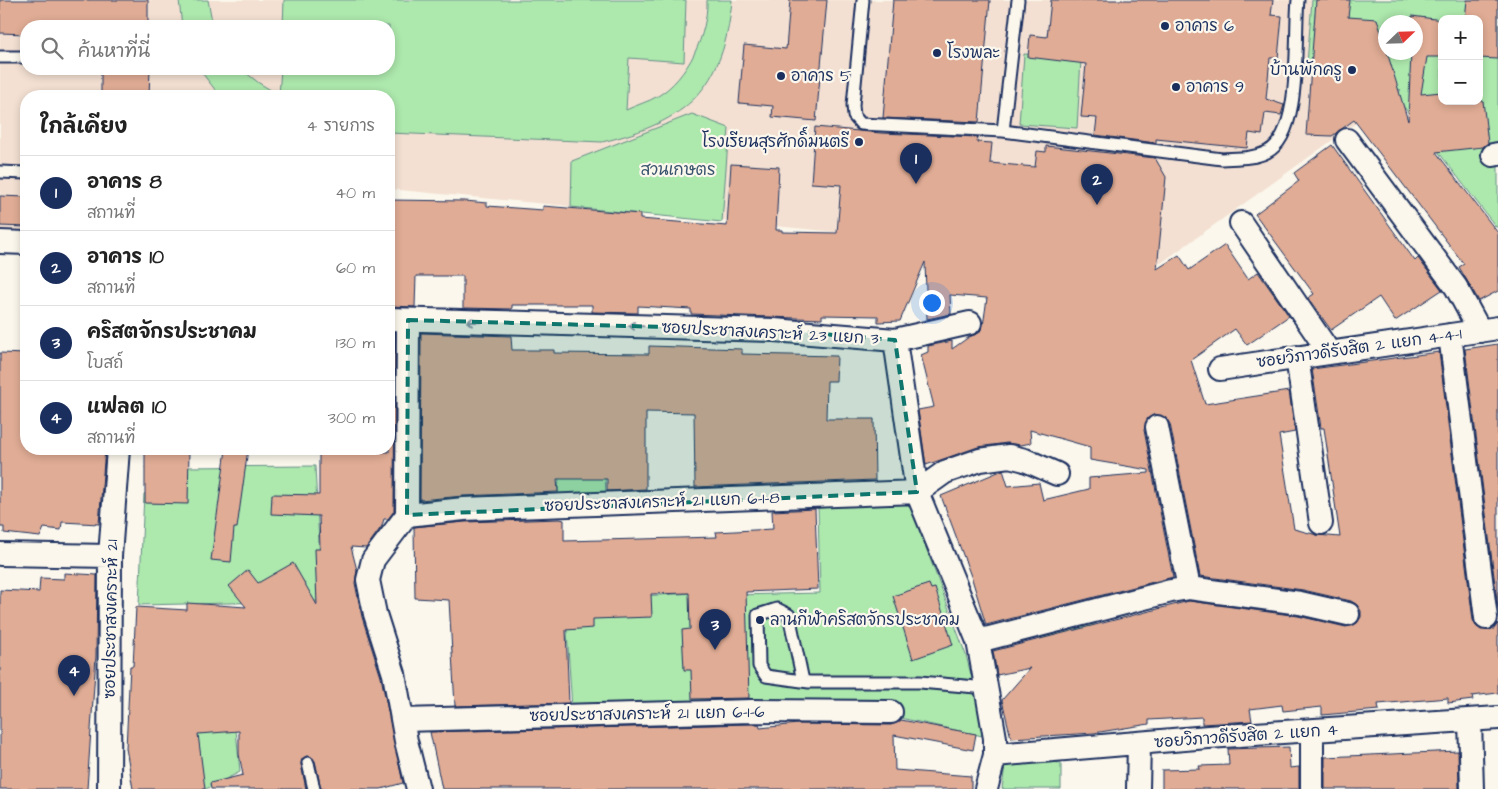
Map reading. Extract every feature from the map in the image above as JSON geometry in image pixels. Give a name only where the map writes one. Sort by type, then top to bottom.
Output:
[{"type":"street","points":[[1347,140],[1489,330]]},
{"type":"street","points":[[1241,223],[1329,352]]},
{"type":"street","points":[[0,242],[20,243]]},
{"type":"street","points":[[398,319],[407,515],[373,560],[368,580],[394,674],[406,741],[418,789]]},
{"type":"street","name":"ซอยประชาสงเคราะห์ 23 แยก 3","points":[[398,319],[774,330],[895,340],[917,492],[978,641],[995,738],[995,755],[986,789]]},
{"type":"street","points":[[895,340],[970,323]]},
{"type":"street","name":"ซอยวิภาวดีรังสิต 2 แยก 4-4-1","points":[[1220,369],[1489,330]]},
{"type":"street","points":[[1450,335],[1486,618]]},
{"type":"street","points":[[1297,357],[1321,523]]},
{"type":"street","points":[[1157,427],[1189,588]]},
{"type":"street","name":"ซอยประชาสงเคราะห์ 21","points":[[109,789],[110,556],[118,455]]},
{"type":"street","points":[[917,492],[945,472],[980,460],[1009,456],[1025,460],[1057,474]]},
{"type":"street","name":"ซอยประชาสงเคราะห์ 21 แยก 6-1-8","points":[[407,515],[472,509],[917,492]]},
{"type":"street","points":[[0,554],[110,556]]},
{"type":"street","points":[[978,641],[1189,588],[1300,603],[1348,614]]},
{"type":"street","name":"ซอยประชาสงเคราะห์ 21 แยก 6-1-6","points":[[403,720],[752,711],[890,712]]},
{"type":"street","name":"ซอยวิภาวดีรังสิต 2 แยก 4","points":[[995,755],[1498,718]]},
{"type":"street","points":[[1470,720],[1472,789]]},
{"type":"street","points":[[1312,731],[1312,789]]},
{"type":"street","points":[[1138,789],[1139,744]]},
{"type":"lane","points":[[863,0],[853,105],[854,116],[861,124],[1003,131],[1222,159],[1247,158],[1267,152],[1283,139],[1292,110],[1298,0]]},
{"type":"lane","points":[[1003,131],[1018,0]]},
{"type":"lane","points":[[0,57],[20,57]]},
{"type":"lane","points":[[0,172],[20,173]]},
{"type":"lane","points":[[803,681],[789,614],[777,609],[758,616],[759,666],[766,676],[803,681],[920,682],[987,688]]},
{"type":"lane","points":[[308,763],[314,789]]},
{"type":"highlighted area","points":[[408,320],[774,330],[895,340],[917,492],[407,515]]},
{"type":"shaded area","name":"โรงเรียนสุรศักดิ์มนตรี","points":[[0,0],[1498,0],[1483,15],[1438,15],[1438,26],[1423,52],[1423,15],[1378,15],[1378,60],[1419,60],[1401,91],[1161,263],[395,190],[395,90],[20,90],[20,231],[0,230]]},
{"type":"green space","points":[[179,0],[208,0],[212,20],[181,20]]},
{"type":"green space","points":[[284,0],[686,0],[684,62],[629,58],[626,110],[658,96],[669,88],[687,67],[700,41],[704,27],[707,0],[732,0],[728,31],[720,57],[710,79],[696,97],[678,112],[657,124],[632,134],[602,142],[395,133],[395,90],[279,90],[281,75],[395,75],[395,20],[283,20]]},
{"type":"green space","points":[[1312,0],[1498,0],[1498,227],[1496,227],[1397,98],[1395,95],[1401,90],[1307,64]]},
{"type":"green space","points":[[1024,54],[1081,59],[1077,128],[1019,124]]},
{"type":"green space","points":[[204,75],[249,75],[271,90],[215,90]]},
{"type":"green space","name":"สวนเกษตร","points":[[692,114],[729,128],[722,222],[571,207],[572,161]]},
{"type":"green space","points":[[315,466],[322,601],[139,605],[144,494],[183,467]]},
{"type":"green space","points":[[559,475],[605,476],[606,495],[558,498]]},
{"type":"green space","name":"ลานกีฬาคริสตจักรประชาคม","points":[[909,502],[966,655],[987,737],[896,717],[572,709],[565,600],[696,593],[696,596],[820,593],[818,508]]},
{"type":"green space","points":[[1092,617],[1095,627],[1039,640],[1036,629]]},
{"type":"green space","points":[[236,730],[240,772],[206,789],[200,789],[196,733]]},
{"type":"green space","points":[[1017,759],[1061,763],[1061,789],[1002,789],[1005,764]]},
{"type":"building","points":[[0,0],[148,0],[148,20],[20,20],[20,34],[0,33]]},
{"type":"building","name":"อาคาร 5","points":[[790,0],[827,0],[816,121],[772,117],[773,106],[739,103],[744,45],[786,49]]},
{"type":"building","name":"โรงพละ","points":[[893,0],[990,0],[979,122],[883,118]]},
{"type":"building","points":[[1051,0],[1273,0],[1271,15],[1282,16],[1278,58],[1270,58],[1266,99],[1284,105],[1281,115],[1265,113],[1262,135],[1249,133],[1247,148],[1156,139],[1156,143],[1095,135],[1097,118],[1081,117],[1086,64],[1028,57],[1030,35],[1047,37]]},
{"type":"building","points":[[1316,0],[1350,0],[1348,17],[1377,19],[1378,60],[1389,60],[1408,121],[1411,60],[1423,60],[1423,17],[1438,19],[1438,57],[1427,57],[1421,94],[1438,92],[1438,105],[1483,105],[1483,101],[1488,143],[1483,147],[1436,152],[1498,233],[1498,291],[1479,301],[1459,267],[1464,264],[1354,120],[1332,136],[1306,135]]},
{"type":"building","points":[[1467,0],[1498,0],[1498,59],[1483,58],[1483,15],[1465,15]]},
{"type":"building","points":[[101,75],[150,75],[149,90],[101,90]]},
{"type":"building","points":[[815,127],[881,133],[978,137],[977,142],[992,143],[990,163],[1035,167],[1037,151],[1046,152],[1046,146],[1155,158],[1166,177],[1157,269],[1179,255],[1189,270],[1225,245],[1248,279],[1258,272],[1289,316],[1247,345],[1235,329],[1191,360],[1205,404],[1289,391],[1295,432],[1279,435],[1294,529],[1317,535],[1340,537],[1324,428],[1321,428],[1312,369],[1439,352],[1473,620],[1481,630],[1494,629],[1498,623],[1498,693],[1472,696],[1473,700],[1448,703],[1448,698],[1378,704],[1379,710],[1322,715],[1322,707],[1283,711],[1282,705],[1250,709],[1252,721],[1202,724],[1202,717],[1149,720],[1149,724],[1094,733],[1011,738],[1002,700],[1030,668],[997,675],[993,651],[1189,601],[1298,616],[1346,627],[1357,623],[1361,617],[1361,611],[1351,601],[1303,590],[1200,576],[1170,424],[1166,418],[1155,414],[1148,418],[1144,430],[1173,577],[986,625],[972,579],[941,496],[1003,470],[1008,486],[1039,483],[1043,500],[1089,489],[1089,478],[1149,473],[1149,470],[1090,460],[1090,447],[1030,430],[1031,443],[1021,445],[1007,443],[978,447],[926,465],[918,410],[934,407],[921,355],[928,352],[928,346],[952,341],[952,349],[969,337],[979,333],[983,326],[987,298],[950,295],[951,314],[927,319],[925,262],[900,321],[878,322],[878,316],[822,315],[822,319],[691,314],[691,309],[638,306],[638,313],[592,312],[592,305],[512,305],[512,309],[463,308],[463,276],[416,276],[415,307],[395,306],[395,200],[465,201],[487,203],[487,206],[543,210],[543,206],[640,214],[640,219],[727,226],[731,164],[779,167],[776,230],[782,230],[782,232],[837,233],[841,185],[811,183]]},
{"type":"building","points":[[1332,145],[1415,261],[1418,258],[1442,290],[1395,321],[1379,297],[1331,330],[1308,298],[1314,294],[1255,214],[1299,181],[1294,173]]},
{"type":"building","points":[[0,196],[20,197],[20,227],[0,226]]},
{"type":"building","points":[[421,333],[511,336],[512,350],[554,350],[554,353],[649,354],[649,346],[742,349],[742,354],[837,356],[836,381],[827,381],[826,419],[874,419],[875,480],[695,487],[694,413],[646,412],[646,489],[607,491],[607,479],[557,479],[558,492],[463,496],[420,500]]},
{"type":"building","points":[[1498,344],[1498,608],[1465,349]]},
{"type":"building","points":[[0,353],[20,354],[20,455],[105,455],[99,524],[62,522],[61,530],[44,528],[40,537],[4,533],[4,527],[0,527]]},
{"type":"building","points":[[145,455],[189,455],[188,504],[145,503]]},
{"type":"building","points":[[225,455],[247,455],[237,528],[234,528],[231,562],[211,560]]},
{"type":"building","points":[[319,455],[394,455],[394,511],[388,519],[384,519],[382,526],[366,548],[351,547],[357,570],[355,583],[362,617],[381,677],[403,783],[381,789],[321,789],[315,761],[307,756],[303,758],[301,764],[306,789],[211,789],[210,783],[243,775],[239,754],[239,731],[198,734],[205,789],[133,789],[126,748],[130,666],[133,666],[136,607],[187,610],[187,603],[246,607],[229,586],[248,570],[258,583],[293,563],[317,605],[315,549],[320,549],[319,516],[271,514],[272,494],[319,495]]},
{"type":"building","points":[[815,509],[818,589],[746,592],[749,698],[692,699],[691,670],[684,670],[682,630],[690,629],[689,593],[651,594],[652,617],[593,619],[593,628],[566,630],[569,703],[455,706],[449,600],[415,598],[414,527],[465,522],[560,519],[564,520],[564,541],[717,537],[716,532],[773,529],[772,511]]},
{"type":"building","points":[[64,573],[97,575],[96,656],[87,789],[0,789],[0,590],[39,592],[40,578],[64,579]]},
{"type":"building","points":[[929,584],[931,589],[935,588],[953,645],[913,659],[893,596]]},
{"type":"building","points":[[901,720],[976,734],[973,750],[894,735],[895,770],[971,776],[971,789],[442,789],[430,732],[752,724],[759,724],[760,728],[798,724],[891,725]]},
{"type":"building","points":[[1289,747],[1290,768],[1299,767],[1299,789],[1162,789],[1162,770],[1200,769],[1199,766],[1229,765],[1228,749]]},
{"type":"building","points":[[1458,751],[1459,789],[1325,789],[1325,757]]},
{"type":"place","name":"อาคาร 6","points":[[1165,26]]},
{"type":"place","name":"โรงพละ","points":[[937,53]]},
{"type":"place","name":"บ้านพักครู","points":[[1352,70]]},
{"type":"place","name":"อาคาร 5","points":[[781,76]]},
{"type":"place","name":"อาคาร 9","points":[[1176,87]]},
{"type":"place","name":"โรงเรียนสุรศักดิ์มนตรี","points":[[859,142]]},
{"type":"place","name":"อาคาร 8","points":[[916,184]]},
{"type":"place","name":"อาคาร 10","points":[[1097,205]]},
{"type":"place","name":"ลานกีฬาคริสตจักรประชาคม","points":[[760,620]]},
{"type":"place","name":"คริสตจักรประชาคม","points":[[715,650]]},
{"type":"place","name":"แฟลต 10","points":[[74,696]]}]
